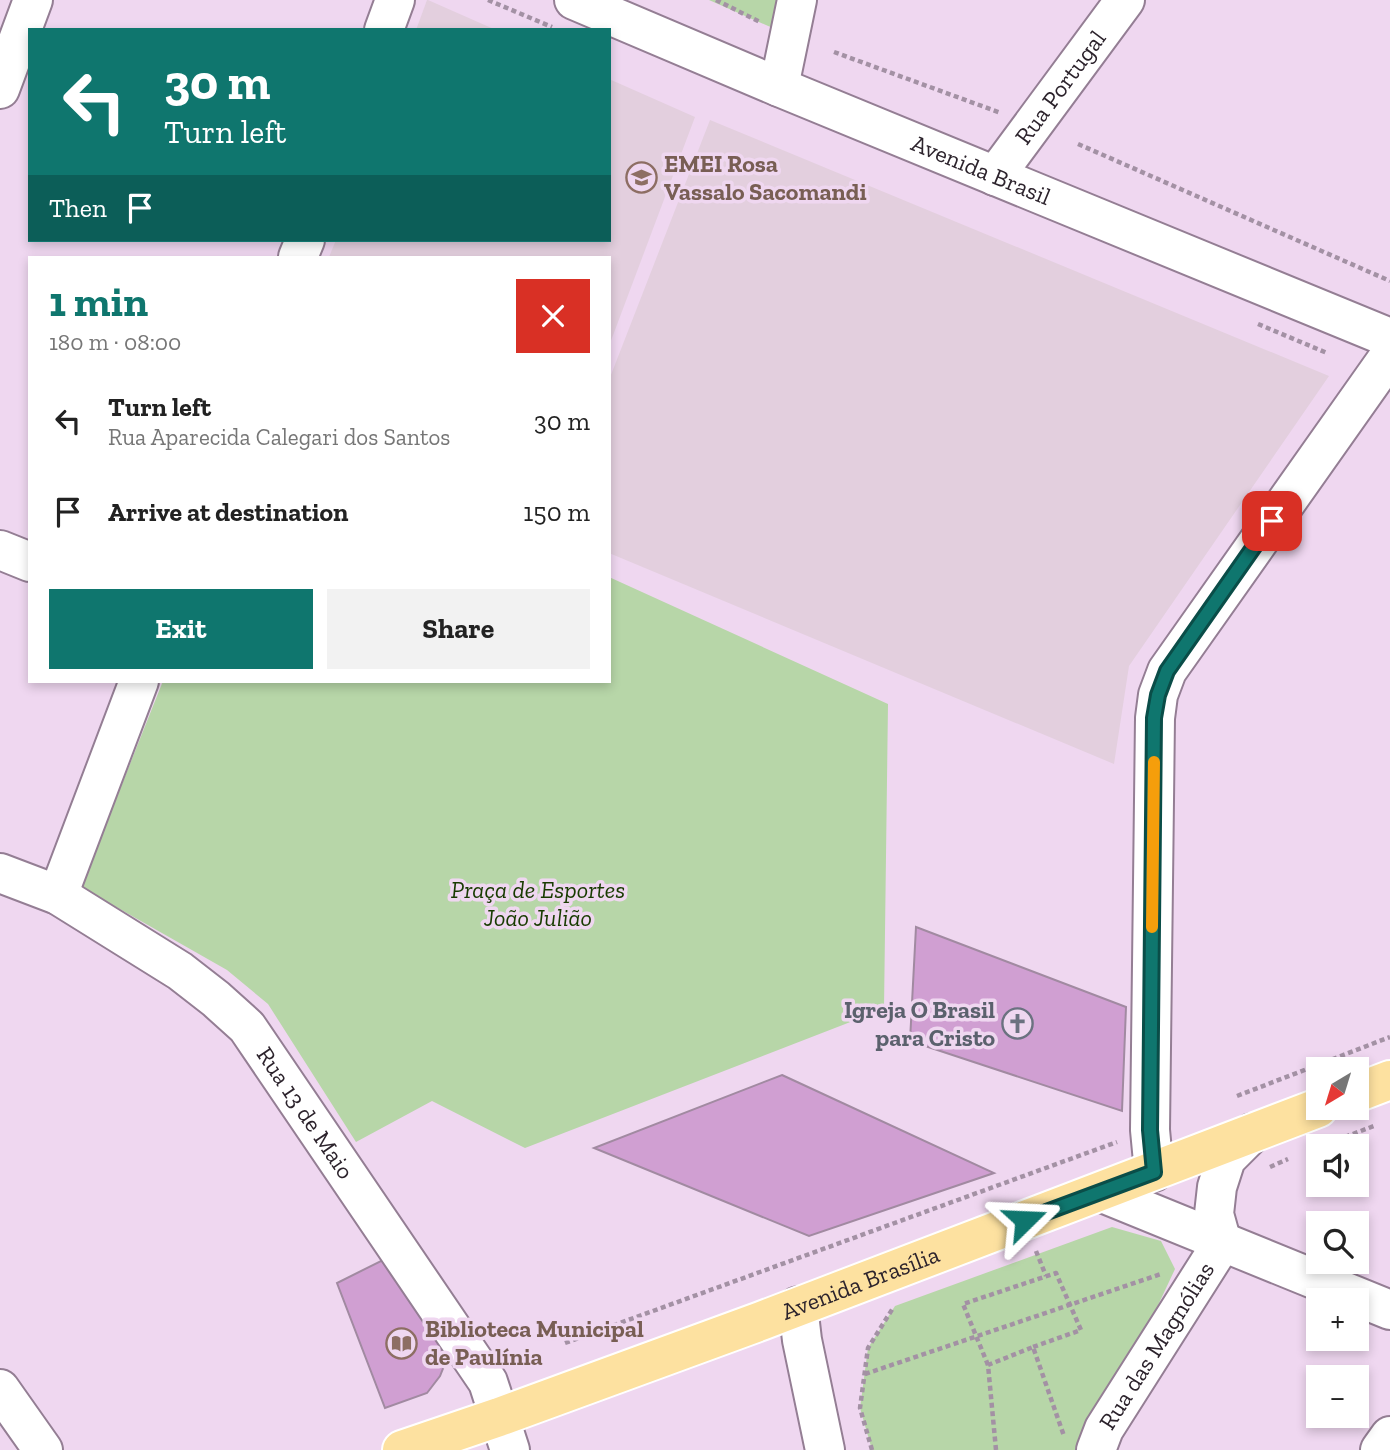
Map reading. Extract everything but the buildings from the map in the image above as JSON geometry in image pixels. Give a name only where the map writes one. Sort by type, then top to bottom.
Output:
[{"type":"main road","points":[[1369,1088],[1390,1080]]},
{"type":"main road","name":"Avenida Brasília","points":[[402,1450],[504,1434],[798,1306],[1306,1113]]},
{"type":"street","points":[[0,89],[33,0]]},
{"type":"street","points":[[385,28],[395,0]]},
{"type":"street","name":"Avenida Brasil","points":[[574,0],[1390,338]]},
{"type":"street","points":[[779,87],[797,0]]},
{"type":"street","name":"Rua Portugal","points":[[995,176],[1125,0]]},
{"type":"street","points":[[1154,1172],[1150,1130],[1154,718],[1158,695],[1167,671],[1390,355]]},
{"type":"street","points":[[0,550],[28,561]]},
{"type":"street","points":[[58,895],[138,683]]},
{"type":"street","name":"Rua 13 de Maio","points":[[0,873],[58,895],[180,971],[247,1027],[488,1382],[504,1434]]},
{"type":"street","points":[[1222,1243],[1214,1214],[1217,1187],[1226,1159],[1252,1133]]},
{"type":"street","points":[[1100,1192],[1390,1310]]},
{"type":"street","name":"Rua das Magnólias","points":[[1080,1444],[1104,1429],[1222,1243]]},
{"type":"street","points":[[798,1306],[802,1340],[825,1450]]},
{"type":"street","points":[[0,1389],[43,1450]]},
{"type":"street","points":[[1380,1450],[1390,1436]]},
{"type":"path","points":[[488,0],[554,28]]},
{"type":"path","points":[[716,0],[763,23]]},
{"type":"path","points":[[834,52],[1011,117]]},
{"type":"path","points":[[1078,144],[1390,281]]},
{"type":"path","points":[[1237,1096],[1390,1037]]},
{"type":"path","points":[[1353,1134],[1379,1124]]},
{"type":"path","points":[[565,1343],[1150,1130]]},
{"type":"path","points":[[1035,1255],[1048,1250]]},
{"type":"path","points":[[988,1365],[1081,1330],[1056,1273],[962,1304],[988,1365],[996,1450]]},
{"type":"path","points":[[864,1374],[1162,1273]]},
{"type":"path","points":[[873,1450],[860,1408],[869,1348],[894,1306]]},
{"type":"path","points":[[1033,1347],[1080,1444]]},
{"type":"shaded area","points":[[428,0],[491,28],[417,28]]},
{"type":"shaded area","name":"EMEI Rosa Vassalo Sacomandi","points":[[611,80],[695,117],[611,341],[611,256],[329,256],[335,242],[611,242]]},
{"type":"shaded area","points":[[710,120],[1329,376],[1129,666],[1114,764],[611,554],[611,375]]},
{"type":"green space","points":[[709,0],[781,0],[775,29]]},
{"type":"green space","name":"Praça de Esportes João Julião","points":[[611,578],[888,704],[884,1009],[525,1148],[432,1101],[356,1142],[268,1004],[227,970],[81,887],[162,683],[611,683]]},
{"type":"green space","points":[[1112,1227],[1161,1241],[1175,1269],[1146,1331],[1078,1450],[872,1450],[860,1408],[868,1348],[895,1306]]},
{"type":"slow traffic","points":[[1152,927],[1154,762]]},
{"type":"place","name":"EMEI Rosa Vassalo Sacomandi","points":[[641,178]]},
{"type":"place","name":"Igreja O Brasil para Cristo","points":[[1018,1024]]},
{"type":"place","name":"Biblioteca Municipal de Paulínia","points":[[402,1343]]},
{"type":"route","points":[[1025,1220],[1154,1172],[1150,1130],[1154,718],[1158,695],[1167,671],[1272,521]]}]
